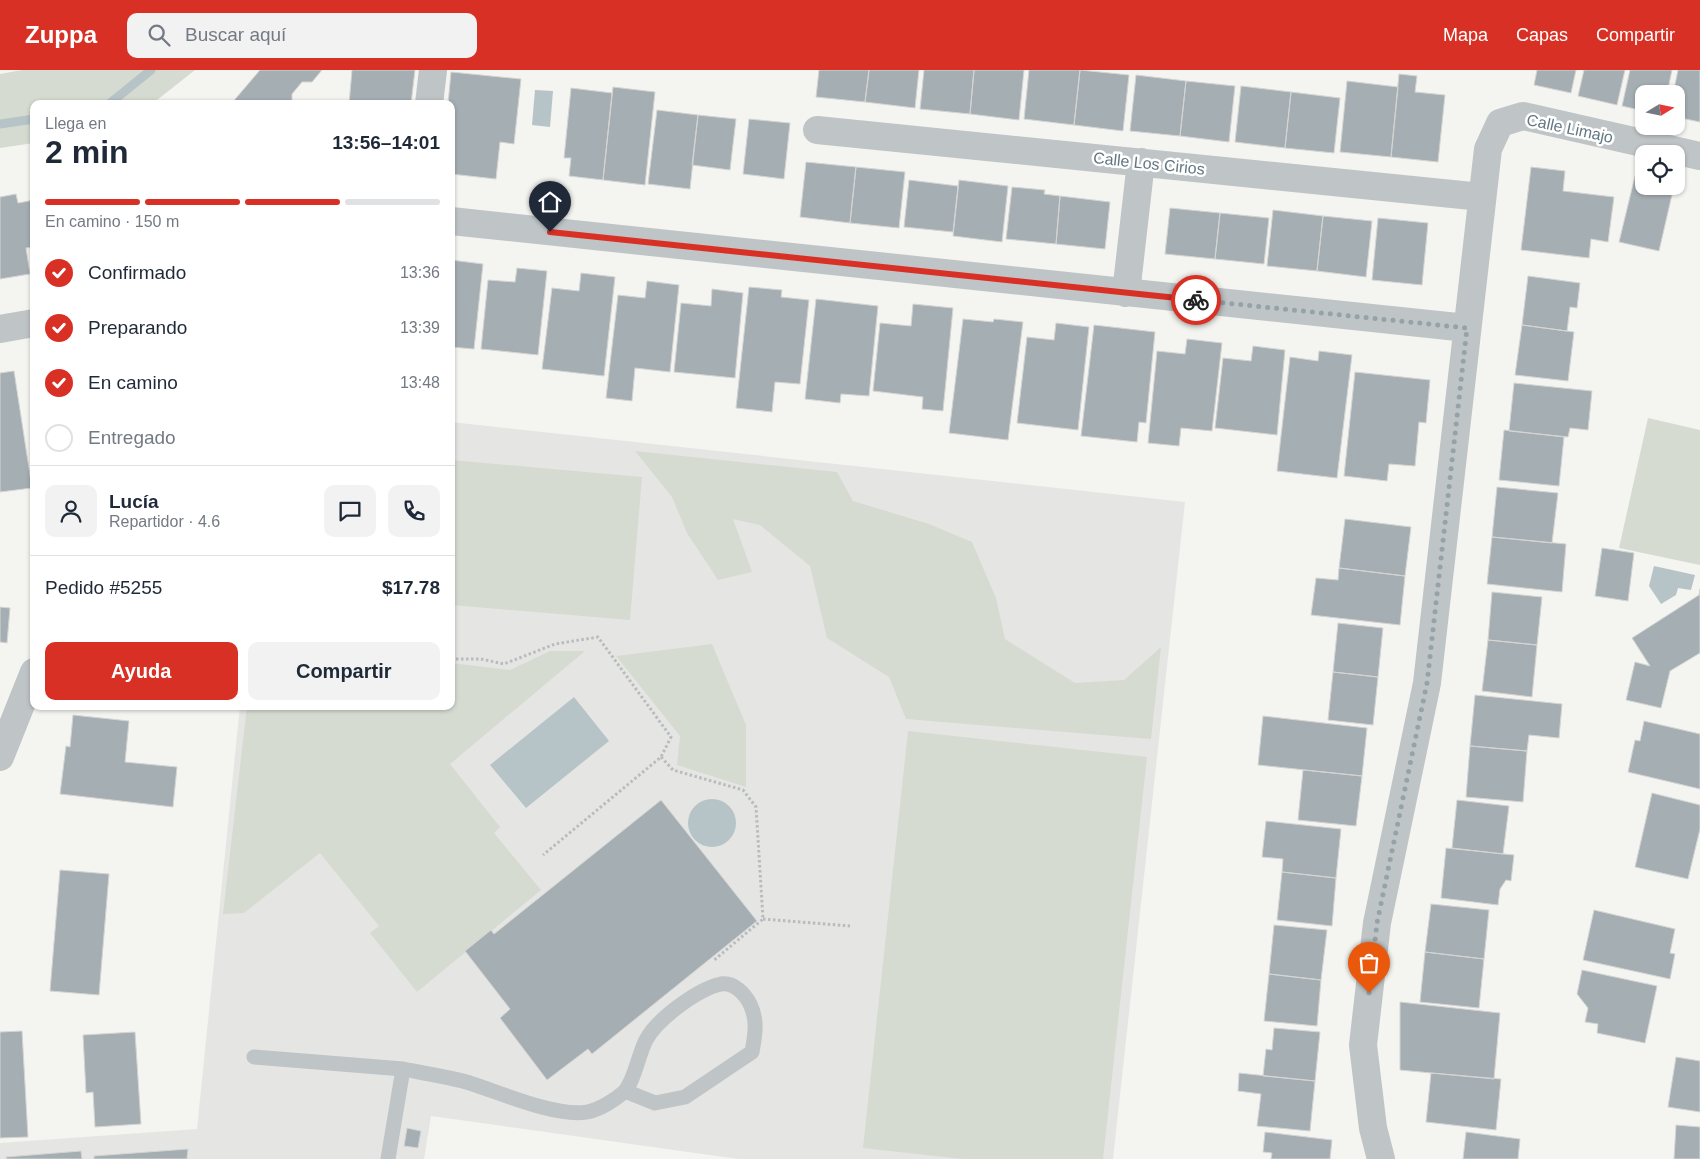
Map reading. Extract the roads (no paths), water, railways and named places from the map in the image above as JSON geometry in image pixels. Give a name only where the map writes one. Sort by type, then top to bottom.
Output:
[{"type":"street","points":[[429,100],[433,70]]},
{"type":"street","name":"Calle Limajo","points":[[1482,197],[1488,149],[1500,123],[1523,116],[1700,156]]},
{"type":"street","name":"Calle Los Cirios","points":[[817,130],[1482,197]]},
{"type":"street","points":[[1126,293],[1141,162]]},
{"type":"street","points":[[1382,1159],[1373,1128],[1363,1045],[1377,923],[1427,683],[1482,197]]},
{"type":"street","points":[[455,221],[1467,328]]},
{"type":"street","points":[[0,329],[30,324]]},
{"type":"street","points":[[0,757],[30,682]]},
{"type":"lane","points":[[254,1056],[403,1069],[462,1081],[559,1111],[587,1112],[606,1104],[625,1091],[646,1039],[660,1021],[698,994],[722,984],[736,987],[745,995],[754,1013],[756,1033],[752,1052],[686,1097],[655,1103],[625,1091]]},
{"type":"lane","points":[[388,1159],[403,1069]]},
{"type":"waterway","points":[[114,100],[151,70]]},
{"type":"waterway","points":[[0,124],[30,120]]}]
